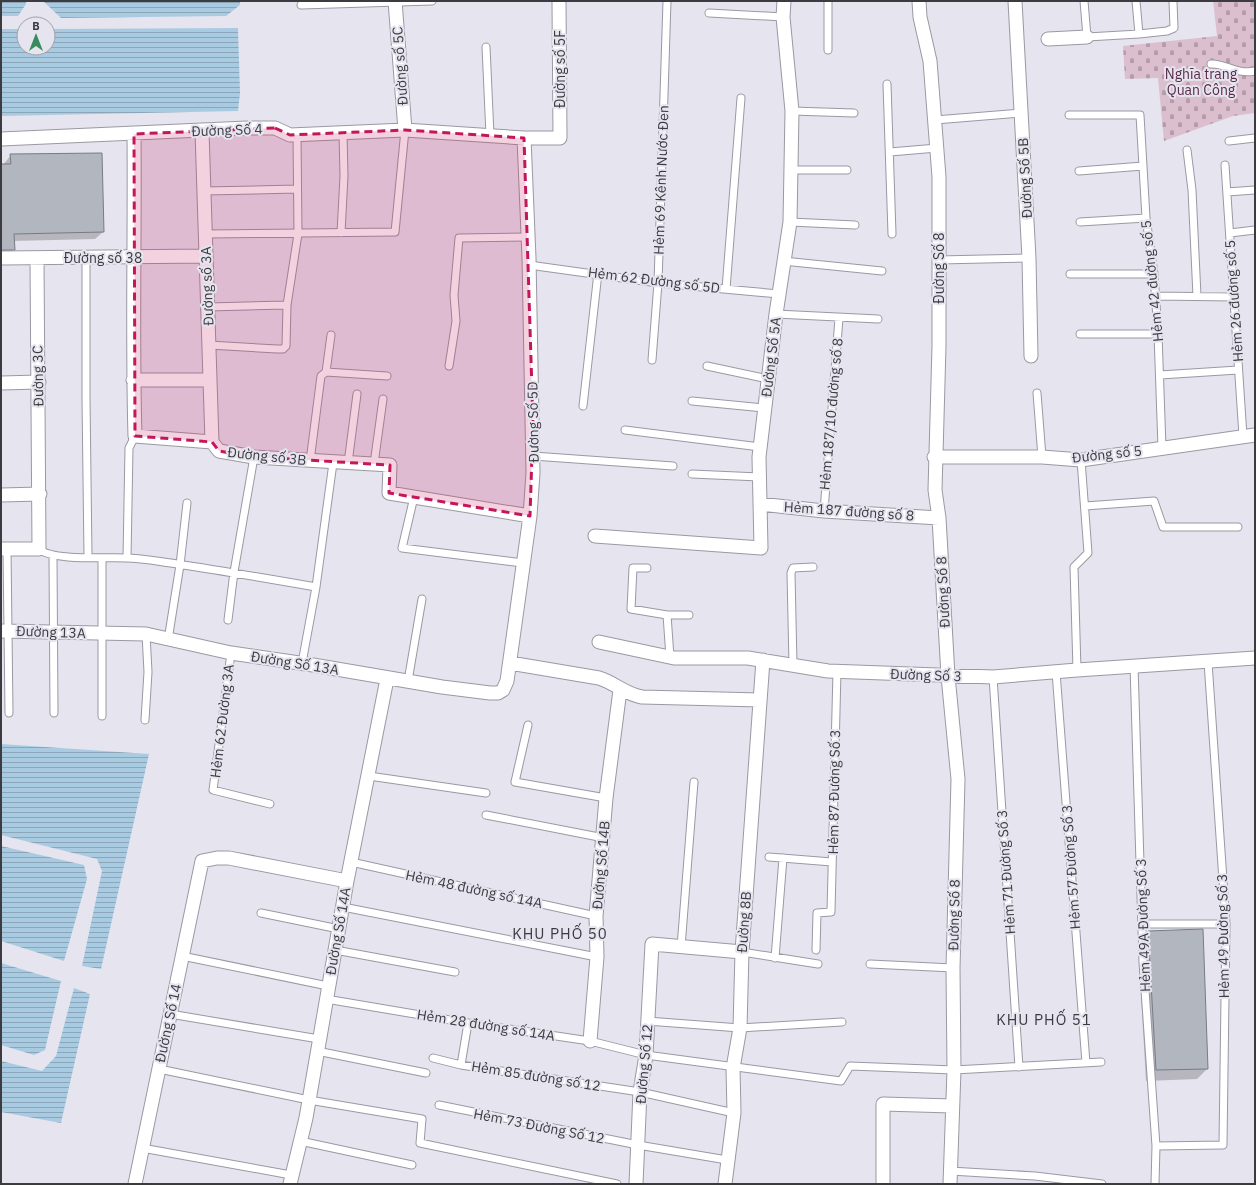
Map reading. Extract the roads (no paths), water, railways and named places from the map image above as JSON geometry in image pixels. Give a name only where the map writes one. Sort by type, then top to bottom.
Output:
[{"type":"street","name":"Đường số 5F","points":[[524,138],[560,138],[559,1]]},
{"type":"street","name":"Đường Số 5A","points":[[595,536],[761,548],[759,477],[760,447],[783,261],[790,222],[792,111],[783,17],[784,1]]},
{"type":"street","name":"Đường Số 8","points":[[919,1],[920,17],[930,61],[939,177],[940,346],[934,457],[935,490],[939,518],[948,676],[958,779],[953,968],[954,1070],[950,1184]]},
{"type":"street","name":"Đường Số 5B","points":[[1015,1],[1030,258],[1032,356]]},
{"type":"street","name":"Đường số 5C","points":[[395,2],[405,130]]},
{"type":"street","points":[[1048,39],[1087,37]]},
{"type":"street","name":"Đường Số 4","points":[[1,139],[275,128],[290,135],[405,130],[524,138]]},
{"type":"street","name":"Đường số 3A","points":[[202,131],[212,442]]},
{"type":"street","points":[[134,134],[135,258],[133,380],[135,436]]},
{"type":"street","name":"Đường Số 5D","points":[[490,693],[503,690],[507,682],[530,516],[533,456],[529,265],[524,138]]},
{"type":"street","name":"Đường số 38","points":[[1,258],[135,258],[206,256]]},
{"type":"street","name":"Đường 3C","points":[[37,258],[40,494],[39,550]]},
{"type":"street","points":[[133,380],[210,380]]},
{"type":"street","points":[[1,383],[38,382]]},
{"type":"street","name":"Đường số 3B","points":[[135,436],[212,442],[219,452],[254,457],[333,463],[390,465],[389,493],[530,516]]},
{"type":"street","name":"Đường số 5","points":[[934,457],[1042,457],[1081,460],[1249,436]]},
{"type":"street","points":[[1,495],[40,494]]},
{"type":"street","name":"Hẻm 187 đường số 8","points":[[760,504],[824,511],[939,518]]},
{"type":"street","points":[[4,549],[39,550]]},
{"type":"street","name":"Đường 13A","points":[[4,631],[55,631],[101,634]]},
{"type":"street","name":"Đường Số 13A","points":[[101,634],[146,634],[231,653],[490,693]]},
{"type":"street","name":"Đường Số 3","points":[[599,642],[670,657],[748,658],[837,671],[948,676],[993,677],[1255,658]]},
{"type":"street","name":"Đường 8B","points":[[725,1184],[726,1160],[734,1113],[733,1068],[740,1028],[742,952],[763,660]]},
{"type":"street","points":[[510,663],[599,678],[611,682],[620,690],[630,695],[642,697],[760,700]]},
{"type":"street","name":"Đường Số 14A","points":[[291,1180],[309,1100],[327,992],[344,907],[347,881],[369,776],[387,678]]},
{"type":"street","name":"Đường Số 14B","points":[[590,1041],[597,957],[596,916],[604,838],[606,798],[620,690]]},
{"type":"street","name":"Đường Số 14","points":[[135,1184],[202,861],[217,858],[229,858],[347,881]]},
{"type":"street","name":"Đường Số 12","points":[[636,1184],[640,1092],[646,1055],[652,944],[681,947]]},
{"type":"street","points":[[681,947],[742,952]]},
{"type":"street","points":[[883,1184],[883,1104],[952,1106]]},
{"type":"lane","points":[[301,6],[432,1]]},
{"type":"lane","name":"Hẻm 69 Kênh Nước Đen","points":[[652,360],[658,282],[667,1]]},
{"type":"lane","points":[[828,1],[828,50]]},
{"type":"lane","points":[[1084,1],[1087,37],[1167,31],[1174,28],[1172,1]]},
{"type":"lane","points":[[1136,1],[1140,34]]},
{"type":"lane","points":[[709,13],[783,17]]},
{"type":"lane","points":[[486,47],[490,135]]},
{"type":"lane","points":[[1211,64],[1216,64],[1239,71],[1255,71]]},
{"type":"lane","points":[[887,84],[892,234]]},
{"type":"lane","points":[[726,289],[741,98]]},
{"type":"lane","points":[[792,111],[854,113]]},
{"type":"lane","points":[[935,120],[1021,113]]},
{"type":"lane","name":"Hẻm 42 đường số 5","points":[[1069,115],[1140,115],[1146,218],[1154,274],[1158,334],[1162,448]]},
{"type":"lane","points":[[205,234],[395,232],[405,130]]},
{"type":"lane","points":[[341,233],[344,176],[342,165],[343,133]]},
{"type":"lane","points":[[209,345],[283,348],[286,346],[287,305],[298,234],[297,135]]},
{"type":"lane","points":[[1229,141],[1255,138]]},
{"type":"lane","points":[[890,152],[937,148]]},
{"type":"lane","points":[[1187,150],[1192,190],[1197,296]]},
{"type":"lane","name":"Hẻm 26 đường số 5","points":[[1226,165],[1238,370],[1249,436]]},
{"type":"lane","points":[[1079,171],[1143,166]]},
{"type":"lane","points":[[791,170],[847,170]]},
{"type":"lane","points":[[204,191],[297,189]]},
{"type":"lane","points":[[1227,192],[1255,190]]},
{"type":"lane","points":[[1080,222],[1146,218]]},
{"type":"lane","points":[[790,222],[855,225]]},
{"type":"lane","points":[[1230,233],[1255,230]]},
{"type":"lane","points":[[449,366],[456,321],[454,295],[460,238],[528,237]]},
{"type":"lane","points":[[86,258],[88,557]]},
{"type":"lane","points":[[940,260],[1030,258]]},
{"type":"lane","points":[[783,261],[882,271]]},
{"type":"lane","name":"Hẻm 62 Đường số 5D","points":[[529,265],[658,282],[779,294]]},
{"type":"lane","points":[[583,406],[598,273]]},
{"type":"lane","points":[[1070,274],[1154,274]]},
{"type":"lane","points":[[1155,296],[1234,297]]},
{"type":"lane","points":[[208,307],[287,305]]},
{"type":"lane","points":[[776,314],[878,319]]},
{"type":"lane","name":"Hẻm 187/10 đường số 8","points":[[824,511],[839,318]]},
{"type":"lane","points":[[1080,334],[1158,334]]},
{"type":"lane","points":[[326,372],[331,335]]},
{"type":"lane","points":[[706,366],[768,379]]},
{"type":"lane","points":[[1160,375],[1238,370]]},
{"type":"lane","points":[[310,461],[321,376],[326,372],[387,376]]},
{"type":"lane","points":[[1037,393],[1042,457]]},
{"type":"lane","points":[[348,463],[357,394]]},
{"type":"lane","points":[[374,464],[383,399]]},
{"type":"lane","points":[[692,401],[764,408]]},
{"type":"lane","points":[[625,430],[760,447]]},
{"type":"lane","points":[[127,558],[129,448],[135,436]]},
{"type":"lane","points":[[533,456],[673,466]]},
{"type":"lane","points":[[228,620],[234,572],[254,457]]},
{"type":"lane","points":[[1077,670],[1074,567],[1088,553],[1081,460]]},
{"type":"lane","points":[[302,664],[316,587],[333,463]]},
{"type":"lane","points":[[692,474],[759,477]]},
{"type":"lane","points":[[414,497],[402,548],[523,563]]},
{"type":"lane","points":[[1085,506],[1154,501],[1163,527],[1238,527]]},
{"type":"lane","points":[[168,640],[180,565],[187,503]]},
{"type":"lane","points":[[4,549],[4,631],[9,713]]},
{"type":"lane","points":[[39,550],[44,554],[53,556],[127,558],[234,572],[316,587]]},
{"type":"lane","points":[[53,556],[55,631],[54,713]]},
{"type":"lane","points":[[102,558],[102,716]]},
{"type":"lane","points":[[793,665],[791,573],[793,568],[813,567]]},
{"type":"lane","points":[[647,568],[633,568],[631,609],[667,615],[689,616]]},
{"type":"lane","points":[[408,681],[422,599]]},
{"type":"lane","points":[[667,615],[670,657]]},
{"type":"lane","points":[[145,720],[148,672],[146,634]]},
{"type":"lane","name":"Hẻm 62 Đường 3A","points":[[231,653],[213,790],[270,804]]},
{"type":"lane","name":"Hẻm 49 Đường Số 3","points":[[1156,1146],[1223,1145],[1226,924],[1208,662]]},
{"type":"lane","name":"Hẻm 49A Đường Số 3","points":[[1134,666],[1142,924],[1156,1146],[1155,1184]]},
{"type":"lane","name":"Hẻm 87 Đường Số 3","points":[[816,950],[817,913],[831,912],[837,671]]},
{"type":"lane","name":"Hẻm 57 Đường Số 3","points":[[1056,672],[1086,1063]]},
{"type":"lane","name":"Hẻm 71 Đường Số 3","points":[[993,677],[1018,1067]]},
{"type":"lane","points":[[528,725],[515,782],[606,798]]},
{"type":"lane","points":[[369,776],[486,793]]},
{"type":"lane","points":[[681,947],[694,782]]},
{"type":"lane","points":[[486,815],[604,838]]},
{"type":"lane","points":[[769,857],[832,862]]},
{"type":"lane","points":[[775,958],[783,858]]},
{"type":"lane","name":"Hẻm 48 đường số 14A","points":[[352,862],[596,916]]},
{"type":"lane","points":[[344,907],[597,957]]},
{"type":"lane","points":[[261,913],[339,929]]},
{"type":"lane","points":[[1142,924],[1226,924]]},
{"type":"lane","points":[[335,950],[455,972]]},
{"type":"lane","points":[[742,952],[818,964]]},
{"type":"lane","name":"Hẻm 28 đường số 14A","points":[[182,956],[327,992],[468,1023],[590,1041],[646,1055],[733,1068],[841,1081],[850,1066],[954,1070]]},
{"type":"lane","points":[[870,964],[953,968]]},
{"type":"lane","points":[[170,1014],[318,1045],[426,1073]]},
{"type":"lane","points":[[648,1021],[740,1028],[842,1022]]},
{"type":"lane","points":[[461,1065],[468,1023]]},
{"type":"lane","name":"Hẻm 85 đường số 12","points":[[433,1058],[461,1065],[640,1092],[734,1113]]},
{"type":"lane","points":[[954,1070],[1101,1062]]},
{"type":"lane","points":[[159,1069],[309,1100],[422,1119],[420,1143],[617,1184]]},
{"type":"lane","name":"Hẻm 73 Đường Số 12","points":[[440,1105],[638,1145],[726,1160]]},
{"type":"lane","points":[[300,1141],[412,1165]]},
{"type":"lane","points":[[142,1148],[291,1180]]},
{"type":"lane","points":[[950,1170],[1035,1180],[1102,1184]]},
{"type":"water","points":[[1,1],[26,1],[26,4],[18,16],[1,16]]},
{"type":"water","points":[[43,1],[240,1],[240,5],[226,16],[61,18]]},
{"type":"water","points":[[238,28],[240,93],[238,111],[1,116],[1,29],[16,29],[16,56],[56,56],[56,29]]},
{"type":"water","points":[[1,744],[149,754],[101,969],[82,966],[102,871],[97,859],[1,835]]},
{"type":"water","points":[[1,846],[84,865],[87,879],[64,961],[1,941]]},
{"type":"water","points":[[1,963],[61,981],[45,1050],[34,1055],[1,1045]]},
{"type":"water","points":[[74,988],[90,994],[61,1123],[1,1112],[1,1061],[42,1071],[56,1056]]},
{"type":"district","name":"KHU PHỐ 50","points":[[560,934]]},
{"type":"district","name":"KHU PHỐ 51","points":[[1044,1020]]},
{"type":"park label","name":"Nghĩa trang Quan Công","points":[[1201,82]]}]
